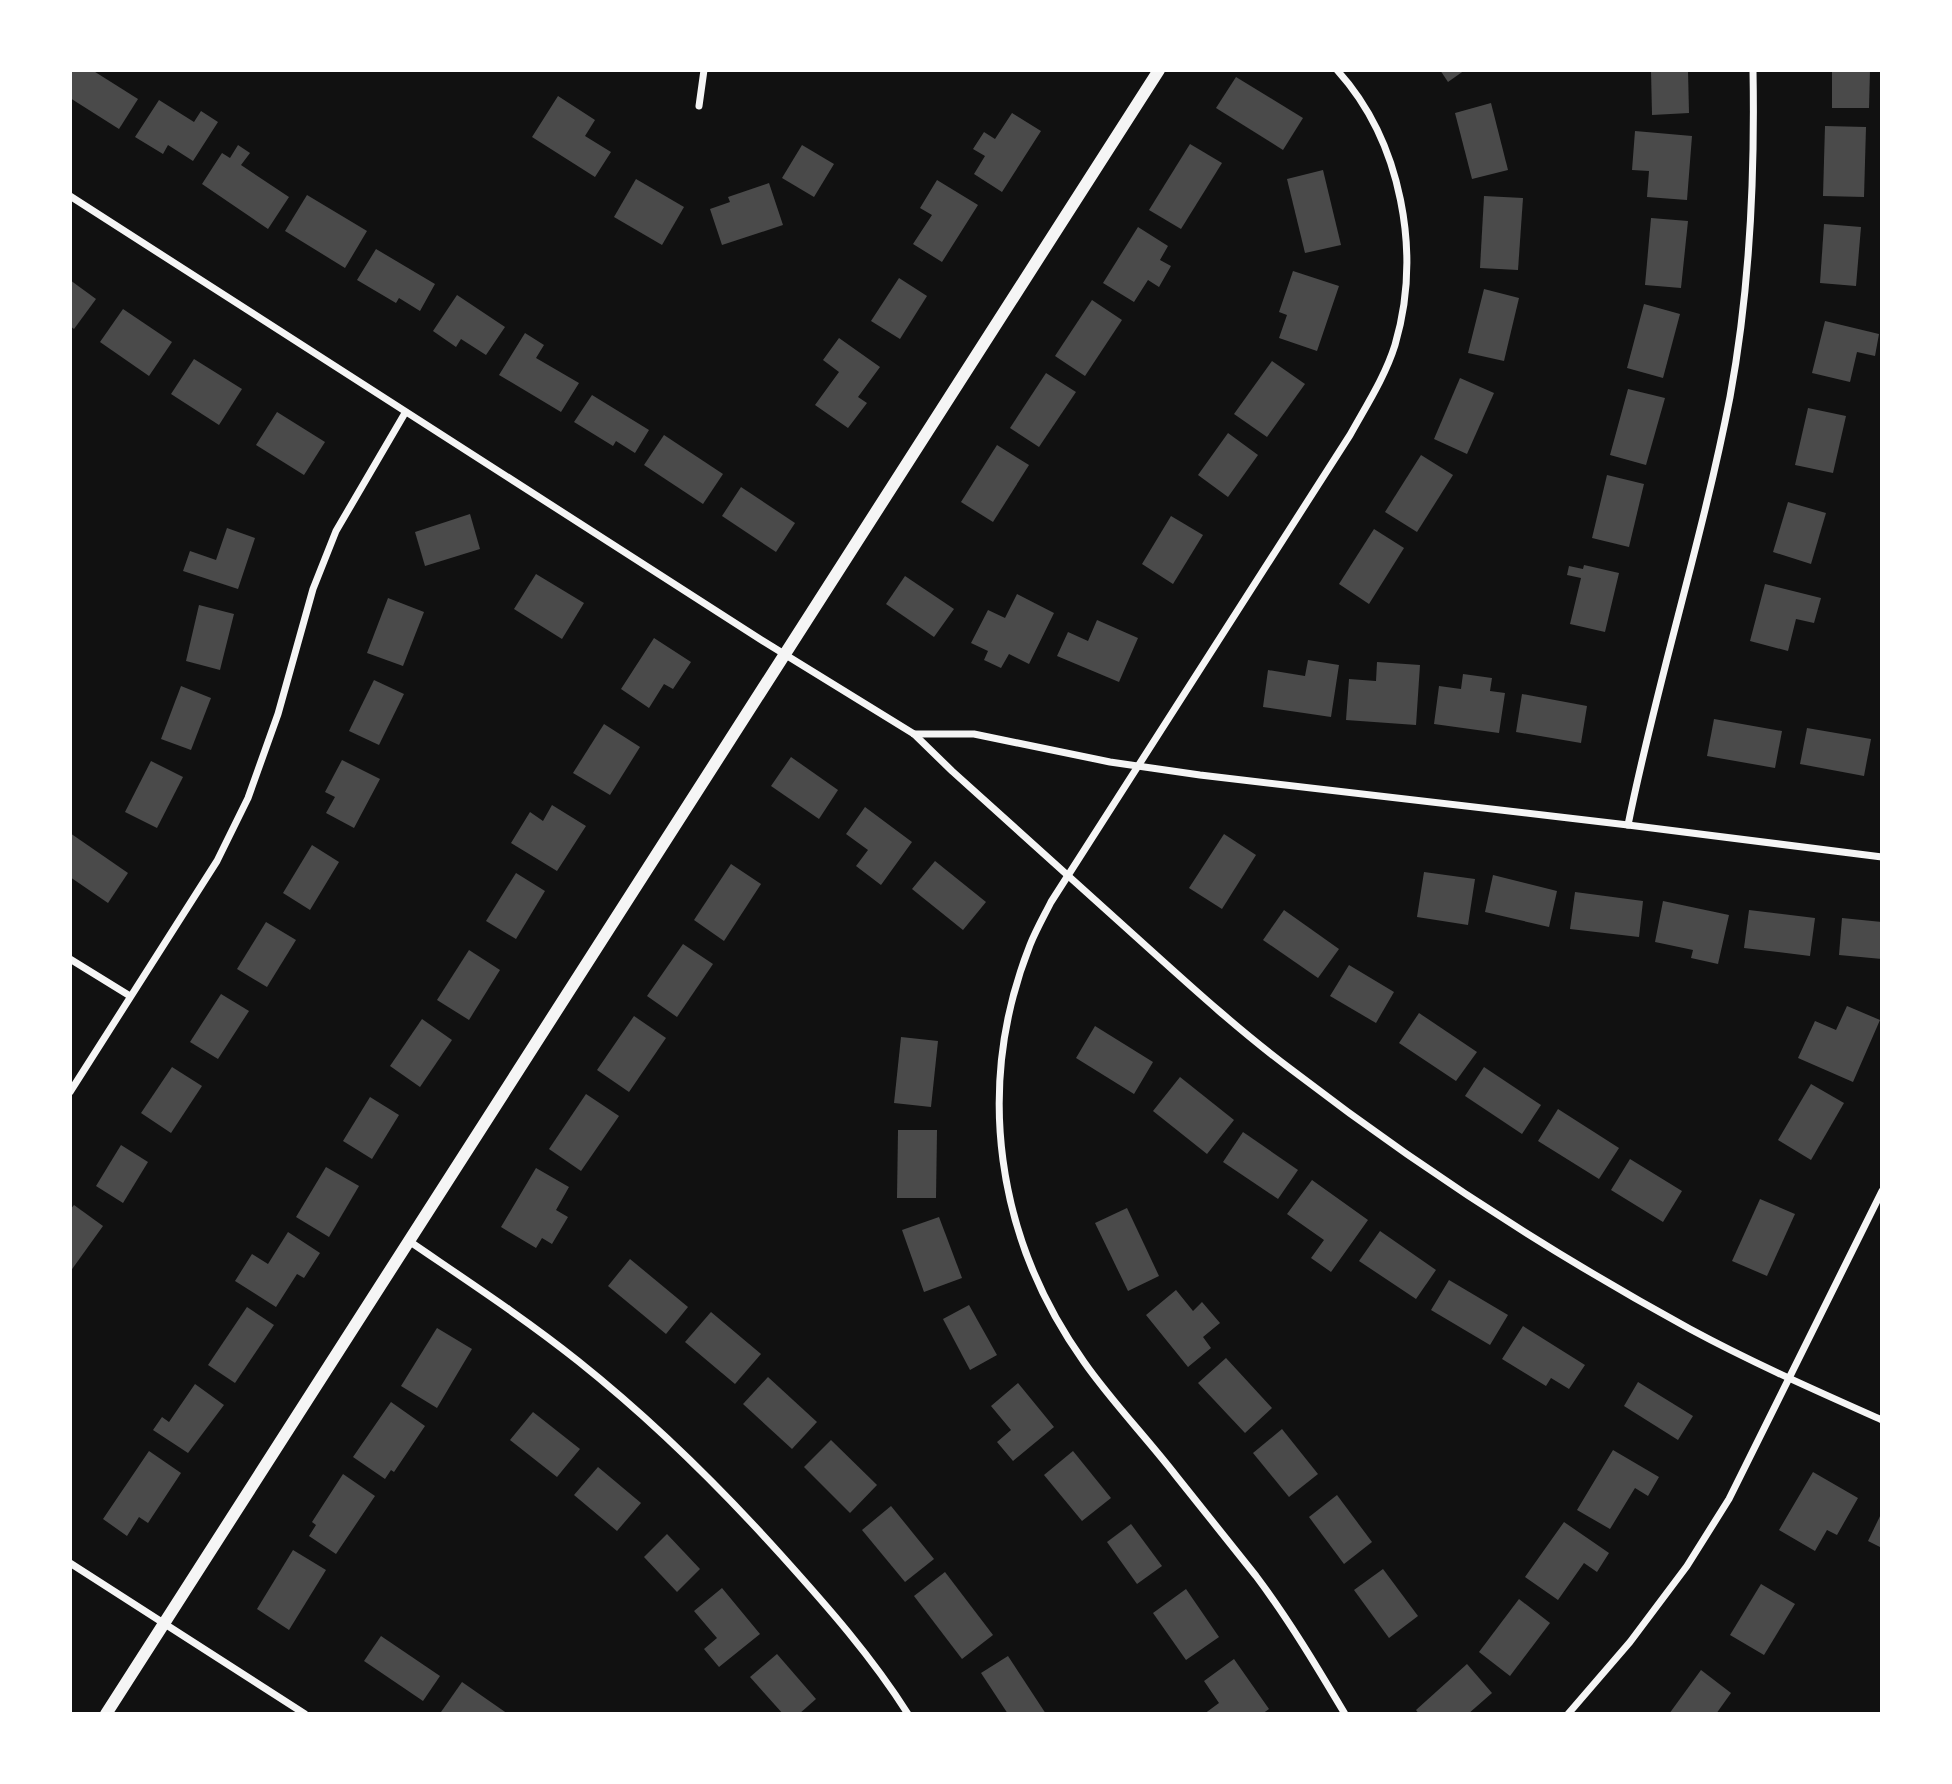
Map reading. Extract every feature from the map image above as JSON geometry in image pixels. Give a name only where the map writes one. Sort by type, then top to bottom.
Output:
[{"type":"street","points":[[699,106],[704,70]]},
{"type":"street","points":[[106,1714],[1159,70]]},
{"type":"street","points":[[1337,70],[1375,123],[1399,194],[1407,250],[1406,286],[1394,346],[1385,371],[1350,435],[1051,902],[1030,945],[1011,1005],[1001,1063],[998,1125],[1005,1185],[1022,1244],[1049,1305],[1084,1362],[1257,1578],[1318,1668],[1345,1714]]},
{"type":"street","points":[[1628,825],[1730,396],[1749,260],[1755,155],[1753,70]]},
{"type":"street","points":[[70,196],[405,413],[914,734],[1221,1013],[1291,1070],[1416,1162],[1493,1213],[1620,1290],[1790,1379],[1882,1420]]},
{"type":"street","points":[[70,1092],[217,861],[248,798],[278,713],[313,589],[335,531],[405,413]]},
{"type":"street","points":[[914,734],[974,734],[1110,762],[1200,775],[1882,857]]},
{"type":"street","points":[[70,959],[130,996]]},
{"type":"street","points":[[1568,1714],[1630,1642],[1688,1566],[1729,1499],[1882,1191]]},
{"type":"street","points":[[409,1241],[579,1361],[663,1433],[738,1507],[827,1605],[908,1714]]},
{"type":"street","points":[[70,1563],[305,1714]]},
{"type":"building","points":[[73,70],[92,70],[138,99],[119,129],[70,98],[70,75]]},
{"type":"building","points":[[1440,70],[1465,70],[1448,82]]},
{"type":"building","points":[[1651,70],[1688,70],[1689,113],[1652,115]]},
{"type":"building","points":[[1832,70],[1870,70],[1869,108],[1832,108]]},
{"type":"building","points":[[1236,77],[1303,118],[1283,150],[1216,108]]},
{"type":"building","points":[[558,96],[595,120],[585,136],[611,152],[595,177],[532,137]]},
{"type":"building","points":[[159,100],[194,122],[201,111],[218,122],[193,161],[168,145],[163,154],[135,137]]},
{"type":"building","points":[[1491,103],[1508,170],[1472,179],[1455,113]]},
{"type":"building","points":[[1012,113],[1041,131],[1002,192],[974,174],[985,156],[973,149],[984,132],[995,139]]},
{"type":"building","points":[[1825,126],[1866,127],[1864,197],[1823,196]]},
{"type":"building","points":[[1635,131],[1692,136],[1687,200],[1647,197],[1649,171],[1632,170]]},
{"type":"building","points":[[1190,144],[1222,163],[1181,229],[1149,210]]},
{"type":"building","points":[[238,145],[250,153],[241,165],[289,197],[268,229],[202,184],[222,153],[230,158]]},
{"type":"building","points":[[802,145],[834,164],[814,197],[782,178]]},
{"type":"building","points":[[1323,170],[1341,245],[1305,253],[1287,179]]},
{"type":"building","points":[[636,179],[684,207],[662,245],[614,217]]},
{"type":"building","points":[[937,180],[978,205],[942,262],[913,244],[932,215],[920,208]]},
{"type":"building","points":[[769,183],[783,225],[722,245],[710,209],[730,202],[728,197]]},
{"type":"building","points":[[307,195],[367,231],[345,268],[285,231]]},
{"type":"building","points":[[1484,196],[1523,198],[1518,270],[1480,268]]},
{"type":"building","points":[[1651,218],[1688,221],[1681,288],[1645,285]]},
{"type":"building","points":[[1824,224],[1861,227],[1856,286],[1820,283]]},
{"type":"building","points":[[1138,227],[1168,246],[1160,260],[1171,266],[1159,287],[1148,280],[1134,302],[1103,283]]},
{"type":"building","points":[[376,249],[435,284],[420,311],[399,298],[396,303],[357,280]]},
{"type":"building","points":[[1293,271],[1339,286],[1317,351],[1279,338],[1287,315],[1279,312]]},
{"type":"building","points":[[899,278],[927,296],[900,339],[871,321]]},
{"type":"building","points":[[70,280],[96,299],[74,329],[70,326]]},
{"type":"building","points":[[1484,289],[1519,298],[1504,361],[1468,353]]},
{"type":"building","points":[[457,295],[505,327],[486,355],[461,339],[456,347],[433,331]]},
{"type":"building","points":[[1092,300],[1122,320],[1085,376],[1055,356]]},
{"type":"building","points":[[1644,304],[1680,314],[1663,378],[1627,368]]},
{"type":"building","points":[[123,309],[172,342],[149,376],[100,342]]},
{"type":"building","points":[[1825,321],[1879,334],[1875,356],[1857,352],[1850,382],[1812,373]]},
{"type":"building","points":[[525,333],[544,345],[536,358],[579,383],[561,412],[499,375]]},
{"type":"building","points":[[839,338],[880,367],[858,397],[867,403],[848,428],[815,405],[839,372],[823,360]]},
{"type":"building","points":[[194,359],[242,389],[219,425],[171,394]]},
{"type":"building","points":[[1272,361],[1305,384],[1267,437],[1234,414]]},
{"type":"building","points":[[1046,373],[1076,392],[1039,447],[1010,428]]},
{"type":"building","points":[[1460,378],[1494,393],[1467,454],[1434,439]]},
{"type":"building","points":[[1628,389],[1665,398],[1646,465],[1610,455]]},
{"type":"building","points":[[592,395],[649,430],[635,453],[616,441],[613,446],[574,422]]},
{"type":"building","points":[[1808,408],[1846,416],[1833,473],[1795,465]]},
{"type":"building","points":[[277,412],[325,442],[304,475],[256,445]]},
{"type":"building","points":[[1228,433],[1258,455],[1228,497],[1198,475]]},
{"type":"building","points":[[664,435],[723,474],[703,504],[644,465]]},
{"type":"building","points":[[997,445],[1029,465],[993,522],[961,502]]},
{"type":"building","points":[[1421,455],[1453,475],[1417,532],[1385,512]]},
{"type":"building","points":[[1607,475],[1644,484],[1629,547],[1592,538]]},
{"type":"building","points":[[741,487],[795,523],[776,552],[722,516]]},
{"type":"building","points":[[1788,502],[1826,513],[1811,564],[1773,552]]},
{"type":"building","points":[[470,514],[480,549],[425,566],[415,532]]},
{"type":"building","points":[[1171,516],[1203,535],[1173,584],[1142,564]]},
{"type":"building","points":[[227,528],[255,538],[238,589],[183,571],[190,551],[216,560]]},
{"type":"building","points":[[1374,529],[1404,548],[1369,604],[1339,584]]},
{"type":"building","points":[[1584,565],[1619,573],[1605,632],[1570,624],[1581,578],[1567,575],[1569,566],[1583,569]]},
{"type":"building","points":[[536,574],[584,603],[562,639],[514,609]]},
{"type":"building","points":[[905,576],[954,609],[934,637],[886,604]]},
{"type":"building","points":[[1765,584],[1821,598],[1814,623],[1796,619],[1788,651],[1750,641]]},
{"type":"building","points":[[1017,594],[1054,613],[1029,664],[1009,654],[1001,668],[984,660],[988,651],[971,643],[988,610],[1005,618]]},
{"type":"building","points":[[388,598],[424,612],[403,666],[367,653]]},
{"type":"building","points":[[199,605],[234,614],[220,670],[186,661]]},
{"type":"building","points":[[1097,620],[1138,638],[1119,682],[1057,656],[1068,632],[1088,641]]},
{"type":"building","points":[[654,638],[691,662],[673,689],[664,684],[649,708],[621,689]]},
{"type":"building","points":[[1308,660],[1339,665],[1331,717],[1263,707],[1268,670],[1305,676]]},
{"type":"building","points":[[1377,662],[1420,665],[1416,725],[1346,720],[1349,679],[1376,681]]},
{"type":"building","points":[[1463,674],[1492,678],[1490,691],[1505,693],[1499,733],[1434,724],[1439,686],[1461,689]]},
{"type":"building","points":[[374,680],[404,694],[379,745],[349,731]]},
{"type":"building","points":[[181,686],[211,698],[191,750],[161,739]]},
{"type":"building","points":[[1522,694],[1587,706],[1581,743],[1516,732]]},
{"type":"building","points":[[1714,719],[1782,731],[1775,768],[1707,756]]},
{"type":"building","points":[[604,724],[640,747],[610,795],[573,773]]},
{"type":"building","points":[[1807,728],[1871,739],[1864,776],[1800,764]]},
{"type":"building","points":[[791,757],[838,790],[819,819],[771,786]]},
{"type":"building","points":[[342,760],[380,779],[354,828],[326,813],[335,797],[325,792]]},
{"type":"building","points":[[151,761],[183,777],[157,828],[125,812]]},
{"type":"building","points":[[552,805],[586,826],[557,871],[511,843],[530,812],[543,821]]},
{"type":"building","points":[[865,807],[912,842],[881,885],[856,866],[868,850],[846,834]]},
{"type":"building","points":[[70,833],[128,873],[108,903],[70,877]]},
{"type":"building","points":[[1224,834],[1256,855],[1222,909],[1189,888]]},
{"type":"building","points":[[312,845],[339,862],[310,910],[283,893]]},
{"type":"building","points":[[935,861],[986,902],[963,930],[912,889]]},
{"type":"building","points":[[731,864],[761,884],[724,941],[694,920]]},
{"type":"building","points":[[1424,872],[1475,879],[1468,925],[1417,917]]},
{"type":"building","points":[[516,873],[545,891],[516,939],[486,921]]},
{"type":"building","points":[[1493,875],[1557,891],[1549,927],[1485,912]]},
{"type":"building","points":[[1575,892],[1643,901],[1639,937],[1570,929]]},
{"type":"building","points":[[1663,901],[1729,915],[1718,964],[1691,958],[1693,950],[1655,942]]},
{"type":"building","points":[[1284,910],[1339,949],[1318,978],[1263,940]]},
{"type":"building","points":[[1749,910],[1815,918],[1810,956],[1744,948]]},
{"type":"building","points":[[1842,918],[1882,922],[1882,959],[1839,955]]},
{"type":"building","points":[[266,922],[296,940],[267,987],[237,969]]},
{"type":"building","points":[[683,944],[713,964],[677,1017],[647,996]]},
{"type":"building","points":[[469,950],[500,970],[469,1020],[437,1000]]},
{"type":"building","points":[[1349,965],[1394,992],[1376,1023],[1330,996]]},
{"type":"building","points":[[221,994],[249,1011],[218,1059],[190,1042]]},
{"type":"building","points":[[1847,1006],[1880,1020],[1853,1082],[1798,1058],[1815,1021],[1836,1030]]},
{"type":"building","points":[[1419,1013],[1477,1052],[1456,1081],[1399,1043]]},
{"type":"building","points":[[634,1016],[666,1038],[629,1092],[597,1070]]},
{"type":"building","points":[[422,1019],[452,1040],[420,1087],[390,1066]]},
{"type":"building","points":[[1095,1026],[1153,1062],[1134,1094],[1076,1058]]},
{"type":"building","points":[[901,1037],[938,1041],[931,1107],[894,1103]]},
{"type":"building","points":[[172,1067],[202,1086],[171,1133],[141,1113]]},
{"type":"building","points":[[1484,1067],[1541,1105],[1522,1134],[1465,1096]]},
{"type":"building","points":[[1180,1077],[1234,1120],[1207,1154],[1153,1111]]},
{"type":"building","points":[[1811,1084],[1844,1103],[1811,1160],[1778,1140]]},
{"type":"building","points":[[586,1094],[619,1116],[581,1171],[549,1149]]},
{"type":"building","points":[[370,1097],[399,1115],[372,1159],[343,1141]]},
{"type":"building","points":[[1558,1109],[1619,1148],[1599,1179],[1538,1141]]},
{"type":"building","points":[[898,1130],[937,1130],[936,1198],[897,1198]]},
{"type":"building","points":[[1243,1132],[1298,1170],[1278,1199],[1223,1162]]},
{"type":"building","points":[[121,1145],[148,1162],[123,1203],[96,1186]]},
{"type":"building","points":[[1630,1159],[1682,1191],[1663,1222],[1611,1190]]},
{"type":"building","points":[[326,1167],[359,1186],[329,1237],[296,1217]]},
{"type":"building","points":[[536,1168],[569,1187],[556,1210],[568,1217],[552,1244],[542,1238],[536,1248],[501,1227]]},
{"type":"building","points":[[1312,1180],[1368,1220],[1331,1272],[1311,1258],[1324,1240],[1287,1214]]},
{"type":"building","points":[[1760,1199],[1795,1214],[1767,1276],[1732,1261]]},
{"type":"building","points":[[74,1205],[103,1226],[70,1272],[70,1210]]},
{"type":"building","points":[[1127,1208],[1159,1276],[1128,1291],[1095,1223]]},
{"type":"building","points":[[939,1217],[962,1278],[924,1292],[902,1230]]},
{"type":"building","points":[[1380,1231],[1436,1270],[1416,1299],[1359,1261]]},
{"type":"building","points":[[288,1232],[320,1253],[304,1278],[297,1274],[276,1307],[235,1281],[252,1254],[268,1264]]},
{"type":"building","points":[[630,1259],[688,1307],[666,1334],[608,1286]]},
{"type":"building","points":[[1449,1280],[1508,1315],[1490,1345],[1431,1310]]},
{"type":"building","points":[[1176,1290],[1193,1311],[1202,1302],[1220,1323],[1203,1337],[1211,1348],[1188,1367],[1146,1315]]},
{"type":"building","points":[[969,1305],[997,1355],[970,1370],[943,1319]]},
{"type":"building","points":[[247,1307],[274,1325],[235,1383],[208,1365]]},
{"type":"building","points":[[711,1312],[761,1354],[735,1384],[685,1342]]},
{"type":"building","points":[[1523,1326],[1585,1365],[1569,1389],[1551,1378],[1546,1386],[1502,1359]]},
{"type":"building","points":[[437,1328],[472,1349],[437,1408],[401,1386]]},
{"type":"building","points":[[1226,1358],[1272,1408],[1245,1433],[1198,1383]]},
{"type":"building","points":[[768,1377],[817,1422],[792,1449],[743,1404]]},
{"type":"building","points":[[1638,1382],[1693,1416],[1678,1440],[1624,1406]]},
{"type":"building","points":[[1018,1383],[1054,1427],[1013,1461],[997,1442],[1011,1430],[991,1406]]},
{"type":"building","points":[[195,1384],[224,1405],[188,1453],[153,1430],[162,1417],[169,1422]]},
{"type":"building","points":[[391,1402],[425,1426],[394,1472],[391,1470],[385,1479],[353,1457]]},
{"type":"building","points":[[533,1412],[580,1449],[557,1477],[510,1440]]},
{"type":"building","points":[[1282,1429],[1318,1474],[1289,1497],[1253,1453]]},
{"type":"building","points":[[831,1440],[877,1485],[850,1513],[804,1467]]},
{"type":"building","points":[[1613,1450],[1659,1477],[1648,1496],[1635,1488],[1610,1529],[1577,1510]]},
{"type":"building","points":[[149,1451],[181,1473],[148,1523],[139,1517],[127,1536],[103,1519]]},
{"type":"building","points":[[1073,1451],[1111,1498],[1082,1521],[1044,1475]]},
{"type":"building","points":[[598,1467],[641,1503],[617,1531],[574,1495]]},
{"type":"building","points":[[1813,1472],[1858,1498],[1837,1535],[1827,1530],[1815,1551],[1779,1530]]},
{"type":"building","points":[[343,1474],[375,1496],[336,1554],[309,1536],[316,1525],[312,1522]]},
{"type":"building","points":[[1337,1495],[1372,1542],[1344,1564],[1309,1517]]},
{"type":"building","points":[[891,1506],[934,1559],[905,1582],[862,1530]]},
{"type":"building","points":[[1882,1512],[1882,1548],[1868,1541]]},
{"type":"building","points":[[1564,1522],[1609,1553],[1597,1572],[1584,1563],[1558,1600],[1525,1577]]},
{"type":"building","points":[[1131,1524],[1162,1566],[1137,1584],[1107,1542]]},
{"type":"building","points":[[667,1534],[700,1569],[677,1592],[644,1557]]},
{"type":"building","points":[[293,1550],[326,1570],[289,1630],[257,1609]]},
{"type":"building","points":[[1383,1569],[1418,1616],[1389,1638],[1354,1590]]},
{"type":"building","points":[[945,1572],[993,1635],[962,1659],[914,1596]]},
{"type":"building","points":[[1761,1584],[1795,1604],[1764,1655],[1730,1635]]},
{"type":"building","points":[[722,1588],[760,1634],[719,1667],[704,1649],[717,1638],[694,1611]]},
{"type":"building","points":[[1186,1589],[1219,1637],[1186,1660],[1153,1613]]},
{"type":"building","points":[[1519,1599],[1550,1623],[1510,1676],[1479,1652]]},
{"type":"building","points":[[381,1636],[440,1676],[423,1701],[364,1661]]},
{"type":"building","points":[[777,1654],[816,1699],[799,1714],[783,1714],[750,1677]]},
{"type":"building","points":[[1008,1656],[1046,1714],[1008,1714],[981,1673]]},
{"type":"building","points":[[1234,1659],[1269,1709],[1262,1714],[1204,1714],[1219,1703],[1204,1681]]},
{"type":"building","points":[[1467,1664],[1492,1693],[1468,1714],[1419,1714],[1416,1710]]},
{"type":"building","points":[[1701,1670],[1731,1693],[1716,1714],[1669,1714]]},
{"type":"building","points":[[462,1682],[508,1714],[441,1712]]}]
